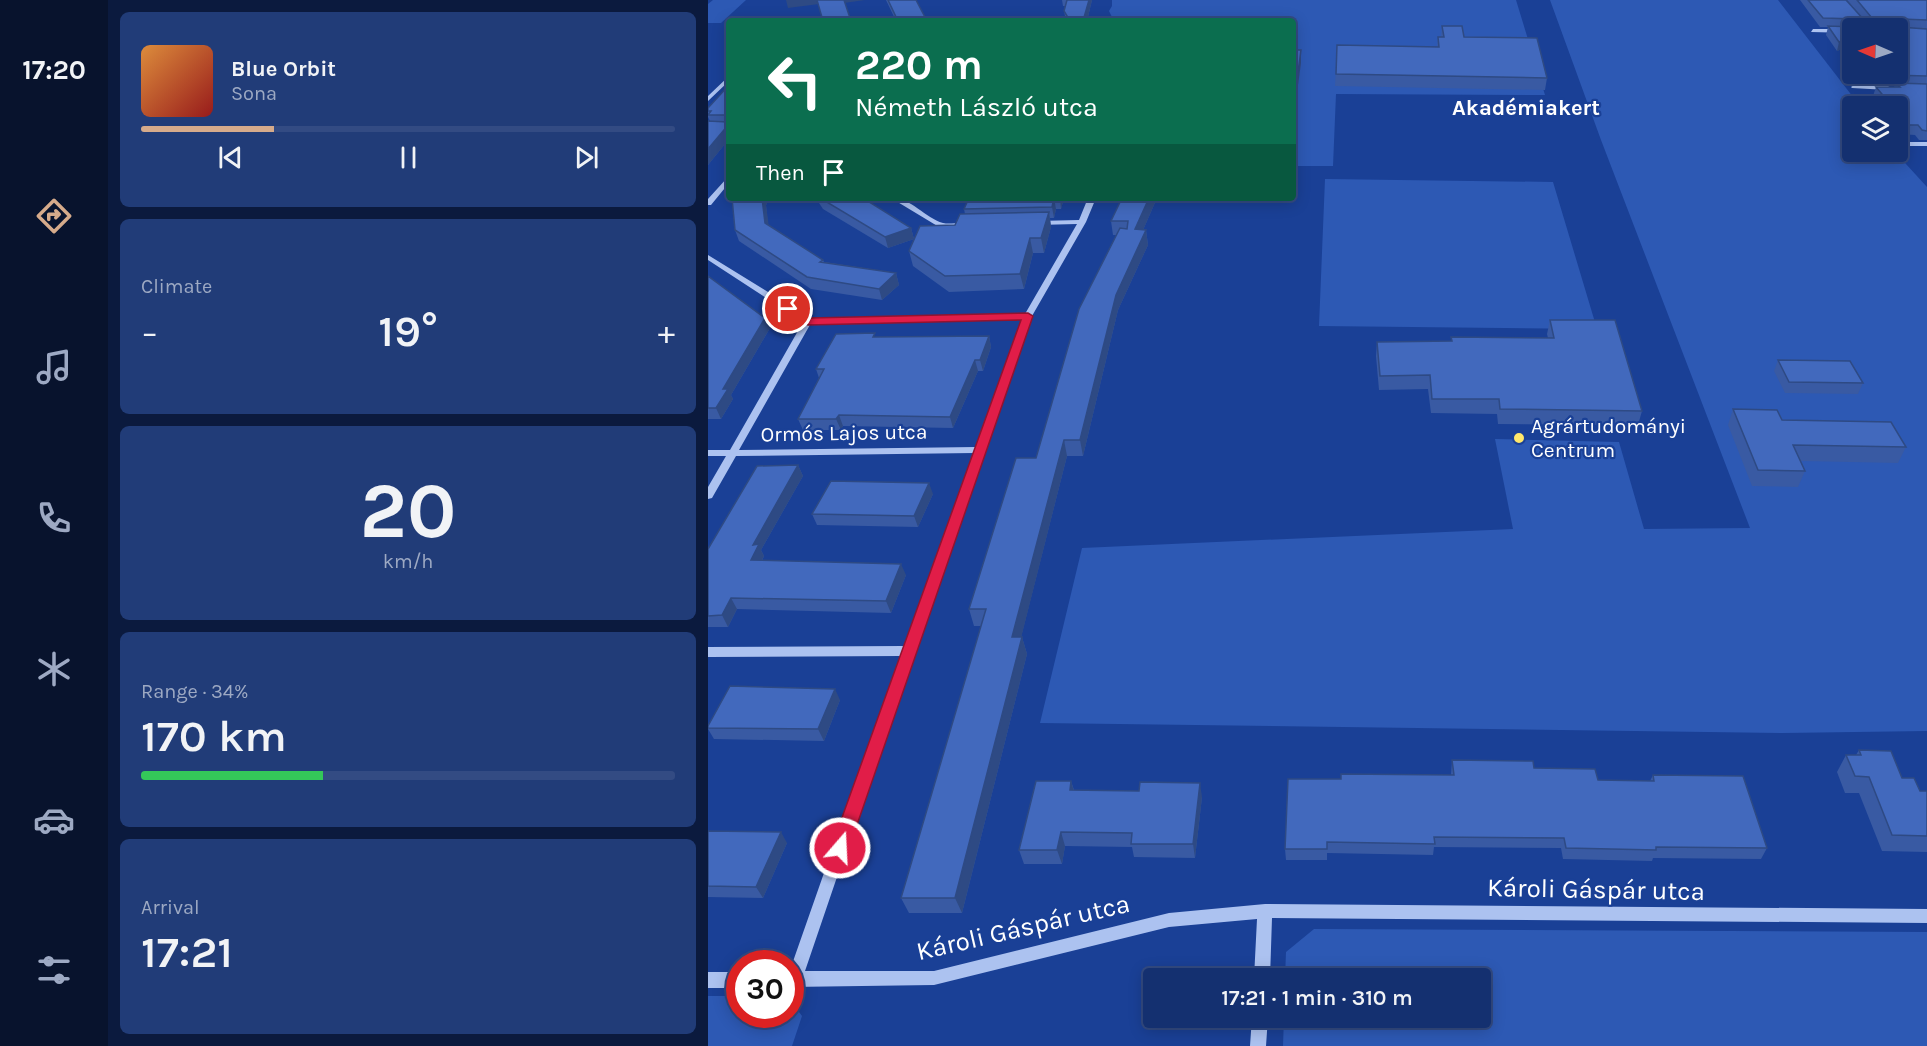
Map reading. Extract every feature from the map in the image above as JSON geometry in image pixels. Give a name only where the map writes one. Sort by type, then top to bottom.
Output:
[{"type":"street","points":[[1813,31],[1842,32]]},
{"type":"street","points":[[708,99],[726,81]]},
{"type":"street","points":[[1854,87],[1896,88]]},
{"type":"street","points":[[1908,144],[1927,144]]},
{"type":"street","points":[[708,203],[726,182]]},
{"type":"street","points":[[900,201],[942,225],[977,224]]},
{"type":"street","points":[[803,950],[1028,316],[1082,222],[1091,201]]},
{"type":"street","points":[[1023,223],[1082,222]]},
{"type":"street","points":[[708,257],[808,321],[1028,316]]},
{"type":"street","points":[[708,496],[808,321]]},
{"type":"street","name":"Ormós Lajos utca","points":[[708,453],[980,450]]},
{"type":"street","points":[[708,652],[908,651]]},
{"type":"street","points":[[1262,968],[1265,911]]},
{"type":"street","name":"Károli Gáspár utca","points":[[804,979],[934,978],[1169,920],[1265,911],[1927,916]]},
{"type":"street","points":[[708,980],[726,980]]},
{"type":"street","points":[[1258,1046],[1259,1028]]},
{"type":"shaded area","points":[[713,0],[746,0],[721,23],[708,23],[708,4]]},
{"type":"shaded area","points":[[1112,0],[1516,0],[1545,95],[1336,94],[1333,166],[1296,166],[1296,18],[1112,18],[1109,11]]},
{"type":"shaded area","points":[[1550,0],[1778,0],[1852,96],[1842,96],[1842,162],[1904,162],[1927,187],[1927,731],[1783,733],[1040,723],[1082,548],[1513,529],[1495,439],[1619,442],[1644,529],[1750,528],[1601,140]]},
{"type":"shaded area","points":[[1325,179],[1553,182],[1597,329],[1319,326]]},
{"type":"shaded area","points":[[1314,929],[1927,932],[1927,1046],[1283,1046],[1284,1028],[1491,1028],[1491,968],[1285,968],[1286,952]]},
{"type":"shaded area","points":[[708,996],[726,996],[726,1028],[798,1028],[792,1046],[708,1046]]},
{"type":"building","points":[[817,0],[844,0],[850,18],[822,18]]},
{"type":"building","points":[[888,0],[916,0],[925,18],[897,18]]},
{"type":"building","points":[[1067,0],[1089,0],[1084,18],[1068,18],[1064,11]]},
{"type":"building","points":[[1808,0],[1846,0],[1862,18],[1842,19],[1823,18]]},
{"type":"building","points":[[1857,0],[1927,0],[1927,20],[1872,18]]},
{"type":"building","points":[[1442,26],[1462,26],[1464,37],[1537,38],[1547,78],[1336,74],[1337,45],[1439,47],[1438,37],[1444,37]]},
{"type":"building","points":[[1828,26],[1842,27],[1842,41],[1839,42]]},
{"type":"building","points":[[1908,28],[1927,29],[1927,76],[1908,76]]},
{"type":"building","points":[[1296,50],[1301,50],[1298,72],[1296,72]]},
{"type":"building","points":[[1927,84],[1927,131],[1922,130],[1918,125],[1908,125],[1908,96],[1884,96],[1876,87]]},
{"type":"building","points":[[726,88],[726,115],[708,115],[711,111],[708,111],[708,108]]},
{"type":"building","points":[[708,121],[726,122],[726,128],[708,149]]},
{"type":"building","points":[[732,201],[762,201],[765,223],[823,260],[820,262],[896,273],[879,289],[807,277],[735,230]]},
{"type":"building","points":[[825,201],[868,201],[911,228],[885,237]]},
{"type":"building","points":[[968,201],[1053,201],[1052,207],[964,209]]},
{"type":"building","points":[[1121,201],[1148,201],[1135,229],[1146,230],[1116,295],[1080,440],[1064,440],[1012,637],[1022,637],[955,898],[901,898],[986,609],[969,609],[1016,458],[1036,458],[1079,309],[1120,228],[1127,229],[1128,221],[1111,221]]},
{"type":"building","points":[[1049,212],[1041,238],[1030,238],[1020,274],[945,276],[909,251],[920,226],[955,225],[960,214]]},
{"type":"building","points":[[708,276],[765,318],[723,389],[728,389],[716,408],[708,408]]},
{"type":"building","points":[[1550,320],[1615,320],[1642,411],[1500,409],[1499,399],[1432,399],[1430,375],[1380,376],[1377,342],[1452,341],[1451,337],[1554,338]]},
{"type":"building","points":[[875,333],[873,337],[989,336],[980,360],[975,360],[950,417],[839,415],[836,419],[798,419],[824,369],[816,369],[836,334]]},
{"type":"building","points":[[1778,360],[1850,361],[1863,383],[1789,382]]},
{"type":"building","points":[[1733,409],[1777,410],[1782,420],[1891,422],[1906,447],[1793,445],[1805,471],[1758,470]]},
{"type":"building","points":[[798,465],[753,545],[759,544],[751,560],[901,564],[886,601],[731,598],[722,615],[708,616],[708,549],[757,466]]},
{"type":"building","points":[[831,481],[929,483],[914,516],[812,514]]},
{"type":"building","points":[[730,686],[835,689],[818,729],[708,728]]},
{"type":"building","points":[[1859,750],[1891,751],[1902,778],[1914,778],[1920,791],[1927,791],[1927,836],[1892,835],[1869,777],[1855,776],[1846,755],[1861,755]]},
{"type":"building","points":[[1452,760],[1533,761],[1534,768],[1595,769],[1598,780],[1654,781],[1653,775],[1743,776],[1767,848],[1656,847],[1656,850],[1566,848],[1564,838],[1434,837],[1435,844],[1327,842],[1327,849],[1285,849],[1288,779],[1341,779],[1341,774],[1454,775]]},
{"type":"building","points":[[1036,781],[1071,781],[1070,790],[1139,791],[1140,782],[1200,783],[1193,844],[1131,844],[1132,833],[1061,832],[1057,850],[1019,850]]},
{"type":"building","points":[[708,831],[781,832],[756,887],[708,886]]},
{"type":"place","name":"Agrártudományi Centrum","points":[[1519,438]]},
{"type":"district","name":"Akadémiakert","points":[[1526,107]]},
{"type":"route","points":[[788,309],[808,321],[1028,316],[840,848]]}]
